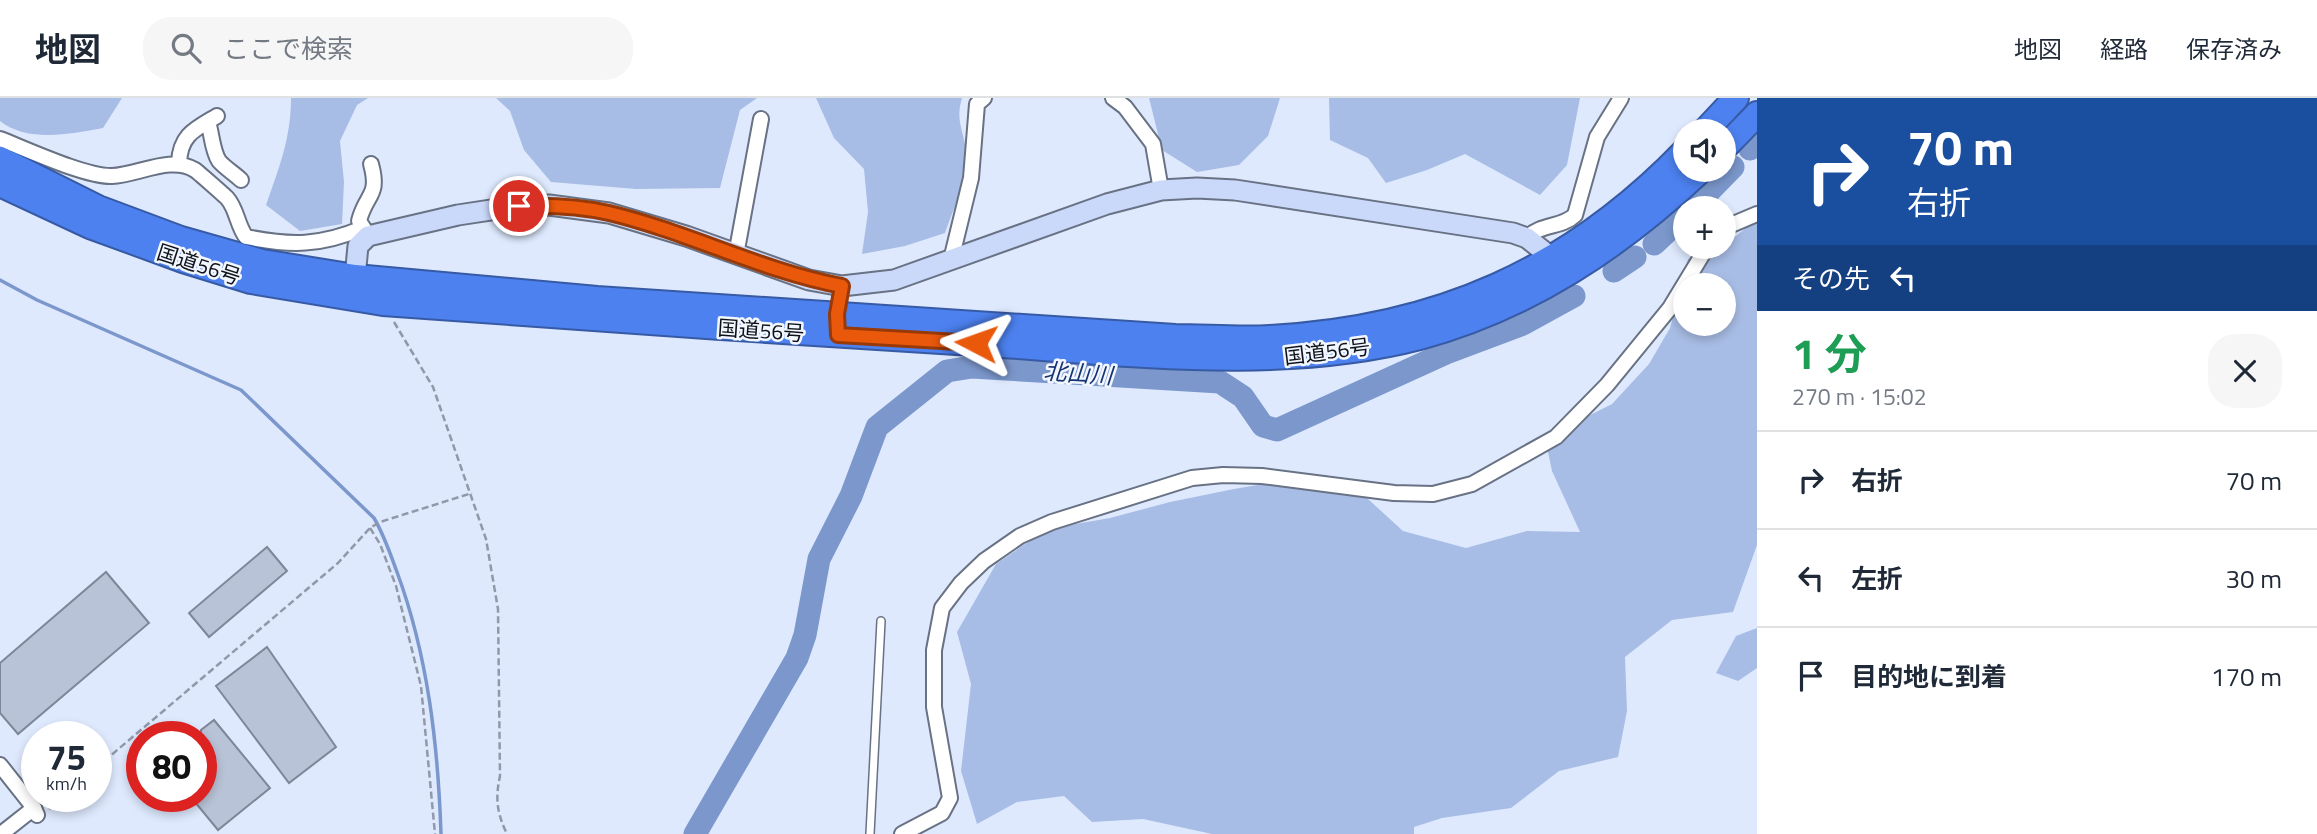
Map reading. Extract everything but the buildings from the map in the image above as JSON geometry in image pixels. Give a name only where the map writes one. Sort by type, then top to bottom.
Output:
[{"type":"highway","points":[[1716,119],[1736,98]]},
{"type":"highway","points":[[1736,136],[1757,114]]},
{"type":"highway","name":"国道56号","points":[[0,159],[98,208],[181,239],[262,262],[355,276],[1170,355],[1286,356],[1350,350],[1419,337],[1511,304],[1562,265],[1673,162]]},
{"type":"highway","name":"国道56号","points":[[1562,265],[1634,229],[1687,182]]},
{"type":"highway","name":"国道56号","points":[[0,184],[90,226],[183,260],[251,281],[383,303],[838,324]]},
{"type":"street","points":[[951,260],[971,178],[978,104],[984,98]]},
{"type":"street","points":[[1113,98],[1125,107],[1153,144],[1161,190]]},
{"type":"street","points":[[1527,237],[1539,228],[1567,221],[1575,215],[1597,136],[1621,98]]},
{"type":"street","points":[[179,163],[179,151],[185,138],[213,119],[213,147],[220,162],[241,180]]},
{"type":"street","points":[[736,255],[761,119]]},
{"type":"street","points":[[0,139],[72,166],[109,176],[137,173],[179,163],[196,171],[227,198],[246,237],[276,243],[310,244],[458,215],[519,206],[549,205],[609,213],[686,236],[809,280],[842,286],[894,280],[1107,204],[1161,190],[1197,188],[1235,190],[1527,237],[1562,265]]},
{"type":"street","points":[[366,232],[359,221],[363,205],[372,194],[376,181],[372,164]]},
{"type":"street","points":[[1736,223],[1757,214]]},
{"type":"street","points":[[355,276],[358,246],[366,232]]},
{"type":"street","points":[[902,834],[942,813],[950,798],[934,707],[934,650],[942,608],[961,583],[984,561],[1020,536],[1052,522],[1192,478],[1223,475],[1262,476],[1394,493],[1433,494],[1472,484],[1556,437],[1607,385],[1670,308],[1700,259]]},
{"type":"street","points":[[838,324],[842,286]]},
{"type":"street","points":[[0,765],[21,793]]},
{"type":"street","points":[[1,834],[34,812]]},
{"type":"lane","points":[[870,834],[880,621]]},
{"type":"path","points":[[383,303],[433,387],[486,539],[498,609],[500,776],[495,797],[499,817],[507,834]]},
{"type":"path","points":[[112,754],[338,563],[370,528],[380,522],[472,493]]},
{"type":"path","points":[[370,528],[380,544],[396,586],[421,686],[435,834]]},
{"type":"shaded area","points":[[0,98],[122,98],[103,128],[50,135],[23,132],[0,121]]},
{"type":"shaded area","points":[[291,98],[368,98],[357,105],[340,141],[344,182],[342,224],[300,231],[266,205],[287,140]]},
{"type":"shaded area","points":[[496,98],[757,98],[740,110],[720,188],[636,189],[551,182],[524,150],[510,111]]},
{"type":"shaded area","points":[[816,98],[962,98],[960,119],[966,152],[965,172],[945,233],[905,246],[862,254],[868,212],[864,169],[834,138]]},
{"type":"shaded area","points":[[1149,98],[1280,98],[1268,136],[1239,165],[1197,172],[1162,150]]},
{"type":"shaded area","points":[[1329,98],[1580,98],[1567,165],[1540,195],[1465,154],[1386,183],[1368,158],[1330,140]]},
{"type":"shaded area","points":[[1757,219],[1757,545],[1733,612],[1672,620],[1625,657],[1627,711],[1618,757],[1559,771],[1511,808],[1442,818],[1414,827],[1414,834],[1212,834],[1143,819],[1092,822],[1064,796],[1017,802],[977,824],[961,771],[971,684],[957,632],[996,564],[1047,529],[1287,480],[1357,489],[1403,531],[1466,548],[1527,531],[1580,532],[1552,471],[1545,438],[1612,404],[1649,364],[1670,328],[1673,316],[1673,336],[1736,336],[1736,273],[1684,273],[1688,259],[1736,259],[1736,236]]},
{"type":"shaded area","points":[[1757,628],[1757,668],[1738,681],[1716,673],[1736,636]]},
{"type":"waterway","name":"北山川","points":[[1750,149],[1757,141]]},
{"type":"waterway","name":"北山川","points":[[1705,196],[1718,182]]},
{"type":"waterway","name":"北山川","points":[[1654,244],[1673,226]]},
{"type":"waterway","name":"北山川","points":[[1614,271],[1635,257]]},
{"type":"waterway","points":[[0,280],[37,300],[241,390],[374,518],[387,544],[408,604],[424,668],[434,734],[441,834]]},
{"type":"waterway","name":"北山川","points":[[695,834],[797,658],[805,635],[819,559],[851,496],[877,427],[947,371],[972,367],[1220,382],[1243,397],[1263,426],[1277,430],[1446,353],[1523,324],[1574,296]]},
{"type":"route","points":[[519,206],[549,205],[609,213],[686,236],[809,280],[842,286],[837,314],[838,335],[976,343]]}]
